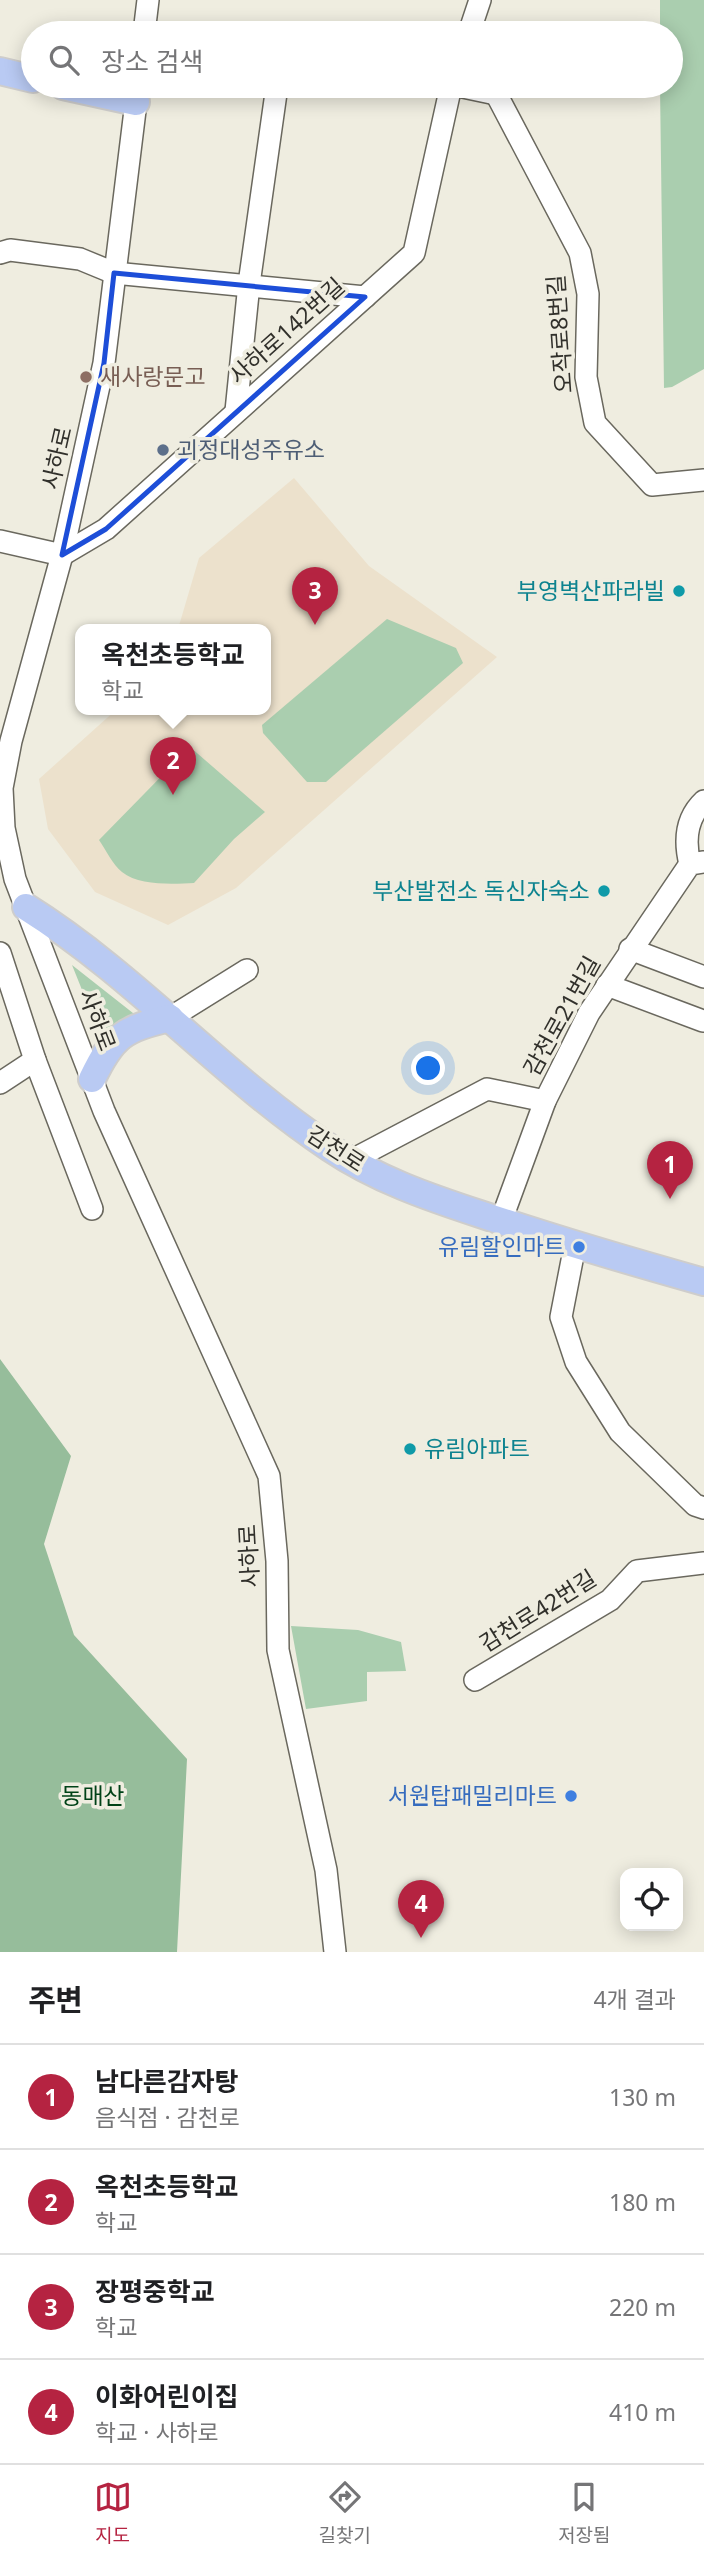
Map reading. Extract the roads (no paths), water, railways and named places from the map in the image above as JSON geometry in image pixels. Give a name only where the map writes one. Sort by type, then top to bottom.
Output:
[{"type":"main road","points":[[0,71],[21,76]]},
{"type":"main road","name":"감천로","points":[[26,907],[70,935],[170,1018],[239,1080],[350,1161],[403,1187],[501,1221],[704,1282]]},
{"type":"main road","points":[[92,1079],[103,1056],[121,1034],[131,1027],[170,1018]]},
{"type":"street","points":[[145,21],[148,0]]},
{"type":"street","points":[[473,21],[481,0]]},
{"type":"street","points":[[481,0],[484,21]]},
{"type":"street","name":"사하로","points":[[136,98],[102,374],[62,555],[5,769],[2,809],[4,860],[26,907],[92,1079],[269,1476],[277,1561],[278,1650],[327,1870],[335,1952]]},
{"type":"street","points":[[236,411],[249,284],[274,98]]},
{"type":"street","name":"사하로142번길","points":[[62,555],[106,529],[414,253],[448,98]]},
{"type":"street","name":"오작로8번길","points":[[498,98],[580,253],[588,294],[586,377],[595,423],[652,485],[704,480]]},
{"type":"street","points":[[0,253],[10,250],[80,259],[114,273],[365,297]]},
{"type":"street","points":[[0,541],[62,555]]},
{"type":"street","points":[[697,863],[684,842],[694,810],[704,800]]},
{"type":"street","name":"감천로21번길","points":[[501,1221],[545,1101],[607,985],[630,949],[697,863]]},
{"type":"street","points":[[630,949],[704,977]]},
{"type":"street","points":[[0,954],[35,1060],[92,1209]]},
{"type":"street","points":[[170,1018],[247,970]]},
{"type":"street","points":[[607,985],[703,1021]]},
{"type":"street","points":[[0,1083],[35,1060]]},
{"type":"street","points":[[350,1161],[487,1089],[545,1101]]},
{"type":"street","points":[[575,1245],[561,1317],[576,1362],[620,1432],[695,1505],[704,1508]]},
{"type":"street","name":"감천로42번길","points":[[475,1680],[610,1600],[637,1571],[704,1563]]},
{"type":"place","name":"새사랑문고","points":[[86,377]]},
{"type":"place","name":"괴정대성주유소","points":[[163,450]]},
{"type":"place","name":"부영벽산파라빌","points":[[679,591]]},
{"type":"place","name":"장평중학교","points":[[315,625]]},
{"type":"place","name":"옥천초등학교","points":[[173,795]]},
{"type":"place","name":"부산발전소 독신자숙소","points":[[604,891]]},
{"type":"place","name":"남다른감자탕","points":[[670,1199]]},
{"type":"place","name":"유림할인마트","points":[[579,1247]]},
{"type":"place","name":"유림아파트","points":[[410,1449]]},
{"type":"place","name":"서원탑패밀리마트","points":[[571,1796]]},
{"type":"place","name":"이화어린이집","points":[[421,1938]]},
{"type":"park label","name":"동매산","points":[[93,1796]]}]
